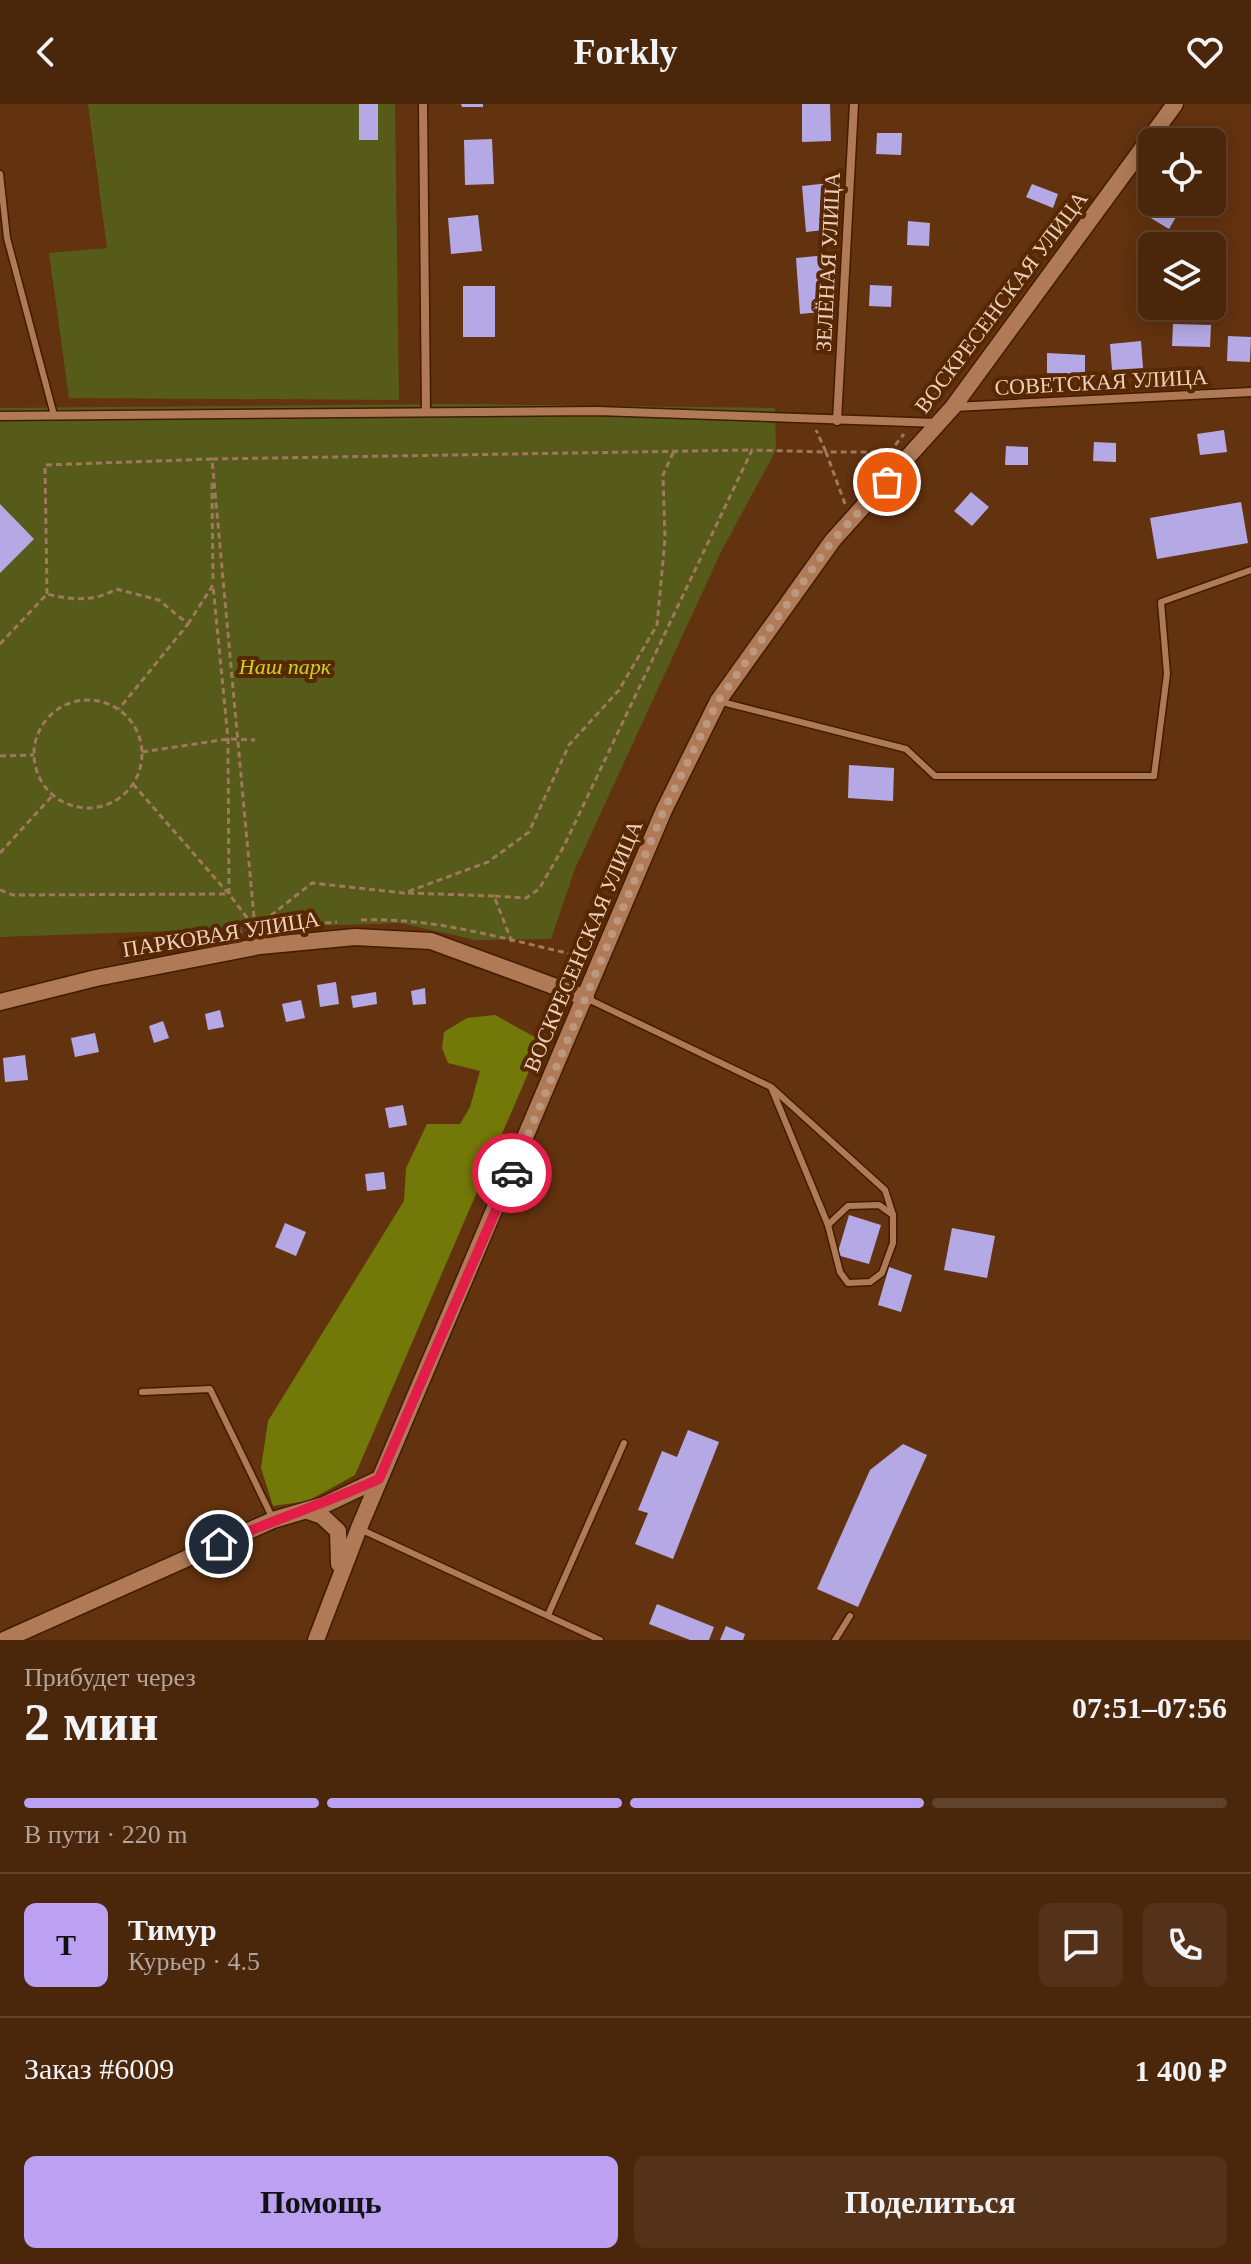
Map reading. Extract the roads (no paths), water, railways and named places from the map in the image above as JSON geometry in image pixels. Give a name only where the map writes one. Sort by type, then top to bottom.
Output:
[{"type":"street","points":[[423,104],[426,412]]},
{"type":"street","name":"ЗЕЛЁНАЯ УЛИЦА","points":[[837,421],[854,104]]},
{"type":"street","name":"ВОСКРЕСЕНСКАЯ УЛИЦА","points":[[316,1640],[379,1479],[664,810],[718,701],[833,540],[967,389],[1175,104]]},
{"type":"street","name":"СОВЕТСКАЯ УЛИЦА","points":[[953,407],[1251,392]]},
{"type":"street","points":[[0,416],[597,411],[940,423]]},
{"type":"street","name":"ПАРКОВАЯ УЛИЦА","points":[[0,1002],[96,978],[260,946],[366,936],[431,941],[586,998]]},
{"type":"street","points":[[4,1640],[273,1520],[308,1511],[379,1479]]},
{"type":"street","points":[[308,1511],[332,1513],[359,1528]]},
{"type":"street","points":[[308,1511],[322,1516],[338,1531],[337,1581]]},
{"type":"lane","points":[[0,174],[7,238],[54,415]]},
{"type":"lane","points":[[718,701],[906,749],[935,776],[1154,776],[1167,674],[1161,602],[1251,570]]},
{"type":"lane","points":[[586,998],[771,1087],[885,1190],[893,1215],[893,1243],[882,1273],[870,1282],[848,1283],[840,1272],[828,1225],[771,1087]]},
{"type":"lane","points":[[828,1225],[848,1206],[879,1205],[893,1215]]},
{"type":"lane","points":[[142,1392],[210,1389],[273,1520]]},
{"type":"lane","points":[[548,1615],[624,1443]]},
{"type":"lane","points":[[359,1528],[600,1640]]},
{"type":"lane","points":[[835,1640],[850,1616]]},
{"type":"park label","name":"Наш парк","points":[[285,666]]}]
